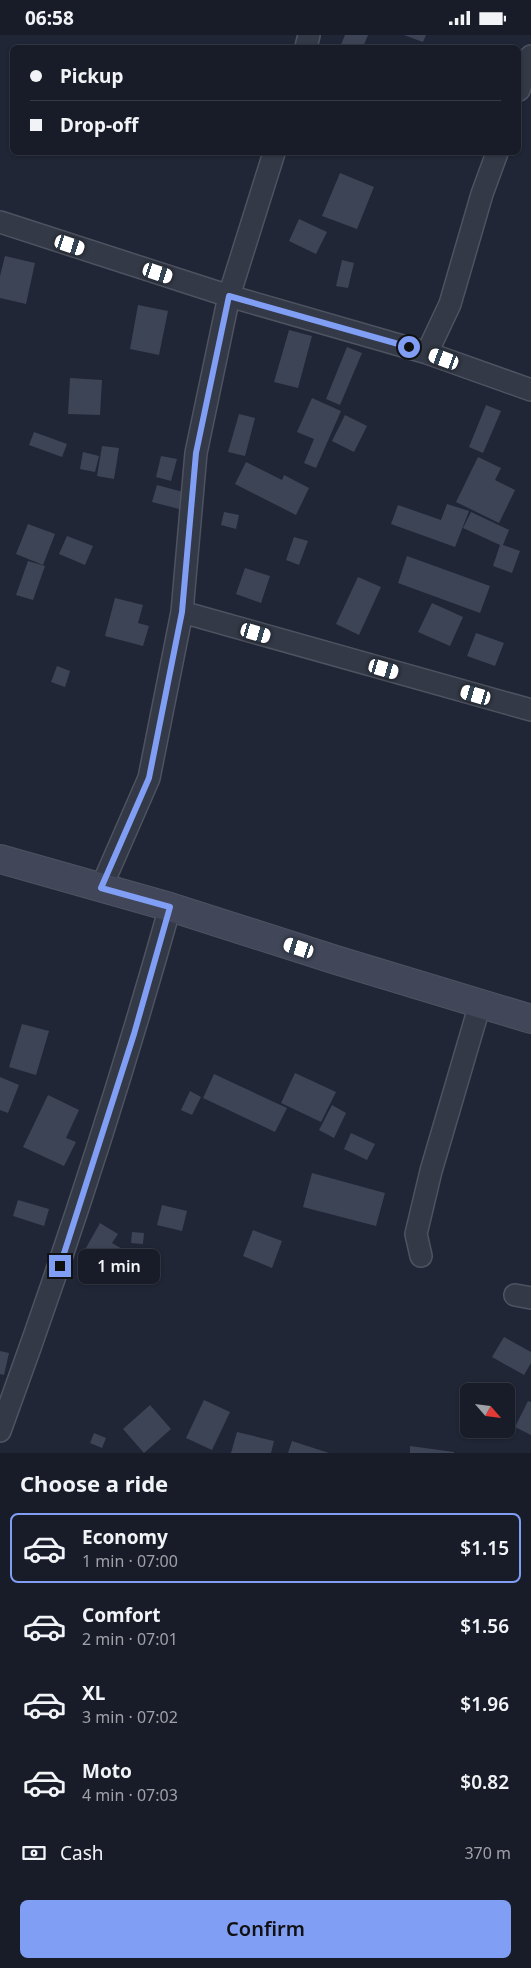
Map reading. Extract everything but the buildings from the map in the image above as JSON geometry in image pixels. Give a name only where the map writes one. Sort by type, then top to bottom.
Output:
[{"type":"main road","points":[[0,859],[170,907],[531,1019]]},
{"type":"street","points":[[521,84],[531,56]]},
{"type":"street","points":[[101,888],[149,778],[182,612],[196,453],[229,296],[273,155]]},
{"type":"street","points":[[427,353],[450,304],[482,193],[496,155]]},
{"type":"street","points":[[0,222],[229,296],[427,353],[531,390]]},
{"type":"street","points":[[182,612],[531,710]]},
{"type":"street","points":[[0,1431],[48,1300],[94,1164],[170,907]]},
{"type":"street","points":[[421,1256],[416,1235],[430,1171],[480,1004]]},
{"type":"route","points":[[60,1266],[134,1034],[170,907],[101,888],[149,778],[182,612],[196,453],[229,296],[409,347]]}]
